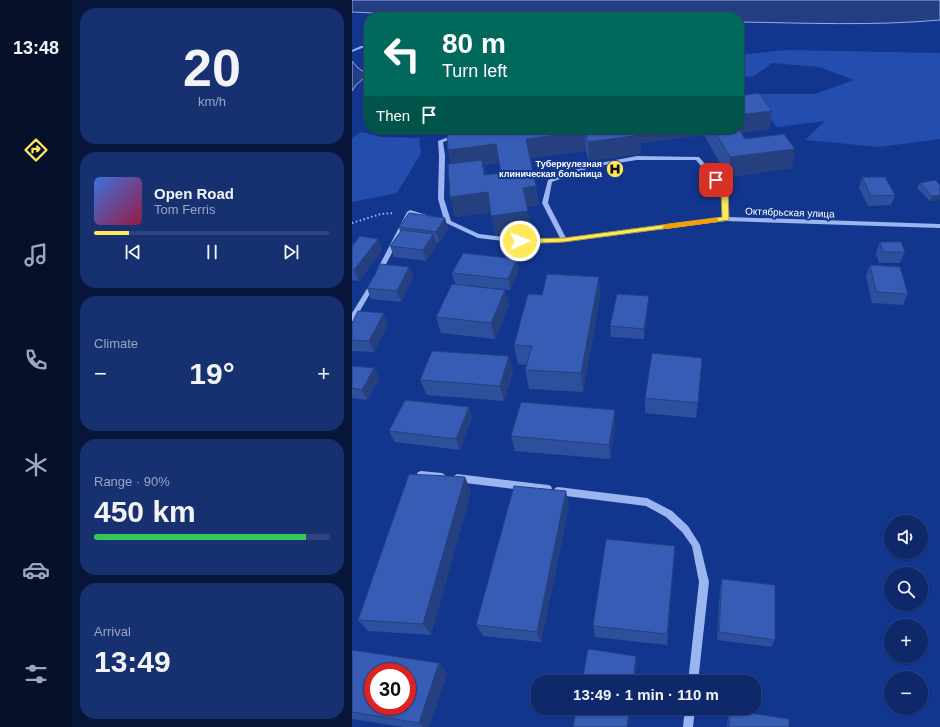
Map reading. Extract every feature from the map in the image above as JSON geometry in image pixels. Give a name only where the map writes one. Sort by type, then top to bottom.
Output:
[{"type":"street","points":[[448,222],[441,200],[442,156],[440,141],[459,134]]},
{"type":"street","points":[[564,240],[545,203],[550,181],[591,166],[637,158],[697,158],[725,191],[726,219]]},
{"type":"street","points":[[377,275],[410,212]]},
{"type":"street","name":"Октябрьская улица","points":[[410,212],[448,222],[478,236],[520,241],[564,240],[726,219],[940,226]]},
{"type":"street","points":[[352,319],[374,282]]},
{"type":"street","points":[[421,474],[647,502],[669,514],[685,529],[696,545],[704,582],[694,675]]},
{"type":"street","points":[[688,727],[689,715]]},
{"type":"path","points":[[352,223],[381,214],[410,212]]},
{"type":"shaded area","points":[[352,0],[940,0],[940,20],[890,23],[840,24],[744,22],[744,12],[352,12]]},
{"type":"shaded area","points":[[785,50],[940,53],[940,139],[879,147],[805,140],[825,121],[777,127],[750,94],[815,94],[854,80],[819,67],[772,63],[754,76],[744,77],[744,54]]},
{"type":"shaded area","points":[[352,61],[364,72],[364,78],[352,91]]},
{"type":"shaded area","points":[[361,132],[364,134],[382,137],[419,138],[421,153],[397,193],[352,202],[352,138]]},
{"type":"building","points":[[759,93],[772,111],[744,114],[744,95]]},
{"type":"building","points":[[447,134],[567,134],[526,139],[536,186],[523,188],[528,211],[491,216],[488,192],[450,197],[448,164],[482,160],[484,175],[501,173],[496,144],[448,150]]},
{"type":"building","points":[[585,134],[641,135],[588,142]]},
{"type":"building","points":[[716,134],[742,134],[745,139],[784,134],[795,149],[730,157]]},
{"type":"building","points":[[862,177],[885,177],[895,195],[871,196]]},
{"type":"building","points":[[935,180],[940,185],[940,195],[932,196],[920,183]]},
{"type":"building","points":[[409,213],[445,218],[436,232],[399,227]]},
{"type":"building","points":[[402,230],[433,234],[423,250],[390,246]]},
{"type":"building","points":[[360,236],[378,239],[354,270],[352,270],[352,246]]},
{"type":"building","points":[[880,242],[901,242],[905,252],[883,252]]},
{"type":"building","points":[[463,253],[517,259],[508,279],[452,273]]},
{"type":"building","points":[[381,264],[409,267],[397,291],[367,288]]},
{"type":"building","points":[[870,265],[900,267],[908,294],[876,292]]},
{"type":"building","points":[[547,274],[599,277],[581,373],[525,370],[532,346],[514,345],[528,294],[542,295]]},
{"type":"building","points":[[452,284],[505,290],[491,323],[436,317]]},
{"type":"building","points":[[617,294],[649,296],[644,329],[610,326]]},
{"type":"building","points":[[358,311],[384,313],[369,341],[352,340],[352,323]]},
{"type":"building","points":[[432,351],[509,356],[500,386],[420,380]]},
{"type":"building","points":[[652,353],[702,358],[698,403],[645,398]]},
{"type":"building","points":[[352,366],[374,368],[362,390],[352,388]]},
{"type":"building","points":[[405,400],[469,407],[456,439],[389,431]]},
{"type":"building","points":[[521,402],[615,410],[609,445],[511,436]]},
{"type":"building","points":[[409,474],[465,477],[423,624],[358,620]]},
{"type":"building","points":[[514,486],[566,491],[537,632],[476,625]]},
{"type":"building","points":[[606,539],[675,546],[667,634],[593,626]]},
{"type":"building","points":[[722,579],[775,585],[775,640],[719,632]]},
{"type":"building","points":[[588,649],[636,656],[634,675],[583,675]]},
{"type":"building","points":[[352,650],[439,663],[419,723],[370,715],[416,715],[416,663],[364,663],[364,714],[352,712]]},
{"type":"building","points":[[576,715],[628,715],[627,727],[573,727]]},
{"type":"building","points":[[730,715],[761,715],[789,719],[789,727],[729,727]]},
{"type":"waterway","points":[[352,51],[364,47]]},
{"type":"slow traffic","points":[[666,227],[715,220]]},
{"type":"place","name":"Туберкулезная клиническая больница","points":[[615,169]]},
{"type":"route","points":[[520,241],[564,240],[726,219],[725,191],[716,180]]}]
